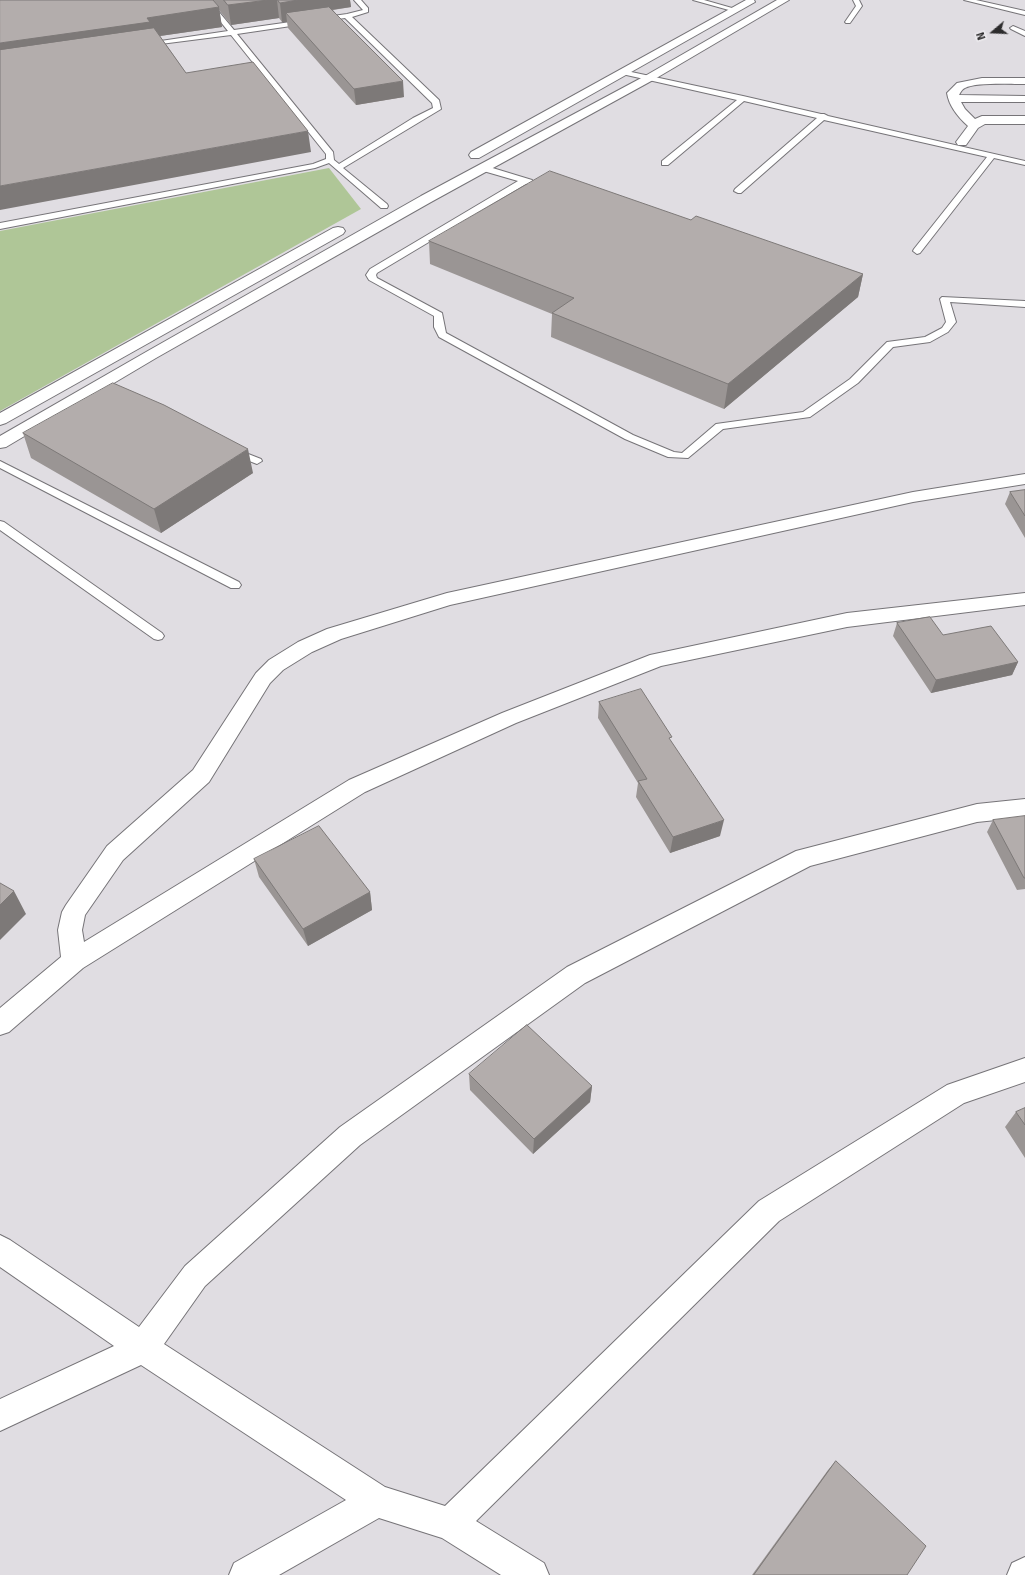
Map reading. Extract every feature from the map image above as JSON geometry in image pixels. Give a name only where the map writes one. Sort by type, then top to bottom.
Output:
[{"type":"street","points":[[467,160],[753,0]]},
{"type":"street","points":[[0,443],[36,427],[98,392],[215,318],[653,75],[784,0]]},
{"type":"street","points":[[974,125],[965,118],[953,98],[953,93],[961,85],[982,81],[1025,81]]},
{"type":"street","points":[[953,98],[1025,99]]},
{"type":"street","points":[[962,142],[974,125],[986,120],[1025,120]]},
{"type":"street","points":[[370,213],[398,198]]},
{"type":"street","points":[[0,420],[349,225]]},
{"type":"street","points":[[196,310],[215,318]]},
{"type":"street","points":[[74,961],[70,930],[74,912],[115,853],[201,776],[263,678],[276,665],[305,647],[334,634],[447,599],[913,497],[1025,479]]},
{"type":"street","points":[[0,1024],[74,961],[357,786],[509,718],[658,660],[847,620],[1025,600]]},
{"type":"street","points":[[0,1415],[143,1348],[195,1276],[350,1136],[576,975],[804,858],[977,813],[1025,808]]},
{"type":"street","points":[[450,1524],[769,1211],[956,1094],[1025,1070]]},
{"type":"street","points":[[0,1250],[143,1348],[377,1501],[450,1524],[532,1575]]},
{"type":"street","points":[[246,1575],[377,1501]]},
{"type":"lane","points":[[206,0],[330,154],[330,160],[384,206]]},
{"type":"lane","points":[[139,46],[347,16],[366,11],[366,9],[357,0]]},
{"type":"lane","points":[[696,0],[714,2],[736,10]]},
{"type":"lane","points":[[848,22],[859,6],[856,0]]},
{"type":"lane","points":[[967,0],[1025,13]]},
{"type":"lane","points":[[338,168],[436,109],[436,102],[347,16]]},
{"type":"lane","points":[[1012,28],[1025,34]]},
{"type":"lane","points":[[630,69],[743,98],[1025,163]]},
{"type":"lane","points":[[630,69],[1025,155]]},
{"type":"lane","points":[[665,163],[743,98]]},
{"type":"lane","points":[[738,191],[824,116]]},
{"type":"lane","points":[[917,251],[993,155]]},
{"type":"lane","points":[[0,226],[315,166],[330,160]]},
{"type":"lane","points":[[483,168],[540,185]]},
{"type":"lane","points":[[524,181],[373,271],[370,275],[374,280],[440,315],[439,327],[442,336],[629,438],[672,455],[684,456],[720,426],[806,415],[854,381],[890,344],[927,340],[945,330],[951,322],[945,299],[1025,304]]},
{"type":"lane","points":[[222,446],[257,462]]},
{"type":"lane","points":[[0,464],[235,585]]},
{"type":"lane","points":[[0,525],[158,636]]},
{"type":"green space","points":[[329,168],[361,209],[0,411],[0,231]]},
{"type":"building","points":[[0,0],[213,0],[219,7],[147,18],[150,22],[0,43]]},
{"type":"building","points":[[224,0],[268,0],[228,5]]},
{"type":"building","points":[[278,0],[298,0],[280,3]]},
{"type":"building","points":[[329,7],[403,81],[354,89],[286,13]]},
{"type":"building","points":[[154,28],[186,73],[253,62],[308,131],[0,186],[0,50]]},
{"type":"building","points":[[550,171],[691,220],[696,216],[863,274],[728,384],[552,313],[574,298],[429,241]]},
{"type":"building","points":[[113,383],[164,405],[248,449],[154,509],[23,433]]},
{"type":"building","points":[[1025,490],[1025,516],[1010,492]]},
{"type":"building","points":[[930,617],[943,635],[991,626],[1018,662],[936,680],[897,623]]},
{"type":"building","points":[[641,689],[672,737],[669,738],[724,820],[673,837],[638,781],[647,779],[599,702]]},
{"type":"building","points":[[1025,816],[1025,878],[1024,878],[993,820]]},
{"type":"building","points":[[319,826],[370,892],[303,929],[254,859]]},
{"type":"building","points":[[0,883],[14,891],[0,905]]},
{"type":"building","points":[[527,1025],[592,1086],[534,1139],[469,1074]]},
{"type":"building","points":[[1025,1108],[1025,1125],[1016,1112]]},
{"type":"building","points":[[836,1461],[926,1546],[907,1575],[754,1575]]}]
